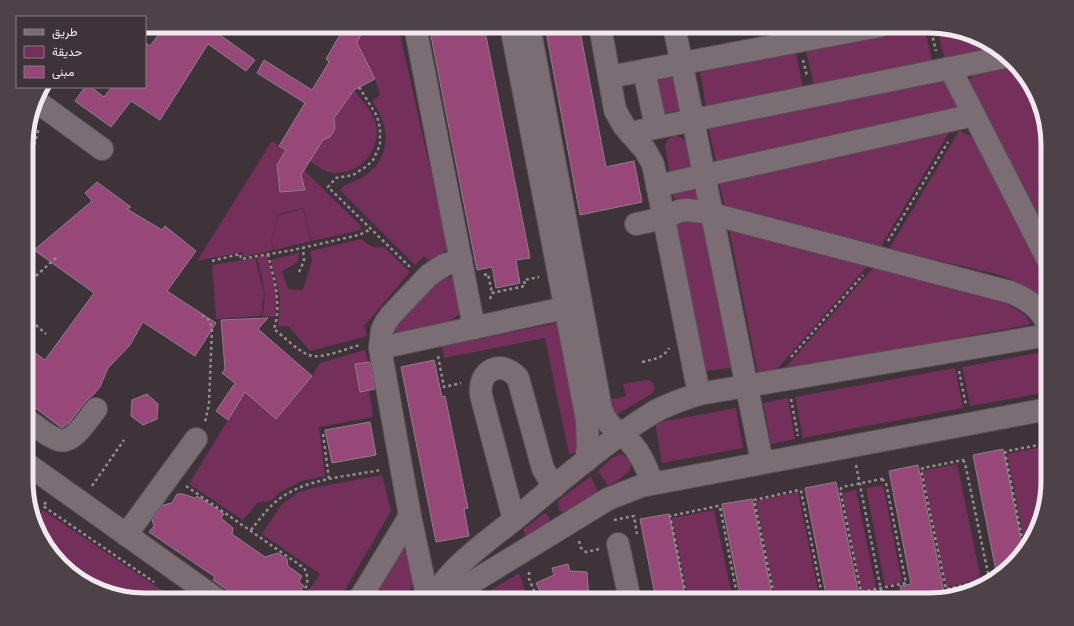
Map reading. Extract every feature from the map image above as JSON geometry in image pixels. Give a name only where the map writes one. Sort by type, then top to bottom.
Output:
[{"type":"street","points":[[416,33],[461,260],[484,326]]},
{"type":"street","points":[[513,33],[571,305],[603,415],[610,426],[621,434],[637,451],[652,483]]},
{"type":"street","points":[[530,33],[587,420],[588,447],[586,461]]},
{"type":"street","points":[[601,33],[609,77],[619,118],[645,150],[653,164],[699,394]]},
{"type":"street","points":[[675,33],[762,462]]},
{"type":"street","points":[[609,77],[844,33]]},
{"type":"street","points":[[630,133],[1000,58]]},
{"type":"street","points":[[945,69],[974,115],[1041,246]]},
{"type":"street","points":[[644,71],[656,127]]},
{"type":"street","points":[[41,105],[102,149]]},
{"type":"street","points":[[658,186],[974,115]]},
{"type":"street","points":[[636,224],[664,218],[671,214],[687,210],[704,212],[1010,292],[1024,298],[1036,307],[1041,313]]},
{"type":"street","points":[[426,593],[410,516],[380,344],[386,322],[424,280],[436,270],[461,260]]},
{"type":"street","points":[[380,344],[423,339],[571,305]]},
{"type":"street","points":[[436,593],[460,564],[586,461],[621,434],[655,411],[676,401],[699,394],[1041,336]]},
{"type":"street","points":[[514,520],[481,395],[480,387],[482,379],[492,370],[499,368],[507,369],[514,372],[518,378],[543,469],[554,487]]},
{"type":"street","points":[[33,424],[55,439],[64,441],[74,437],[96,409]]},
{"type":"street","points":[[453,593],[472,583],[608,499],[652,483],[1041,410]]},
{"type":"street","points":[[126,535],[196,439]]},
{"type":"street","points":[[33,468],[208,593]]},
{"type":"street","points":[[364,593],[410,516]]},
{"type":"street","points":[[628,542],[630,593]]},
{"type":"path","points":[[933,33],[945,69]]},
{"type":"path","points":[[799,42],[811,96]]},
{"type":"path","points":[[359,87],[377,116],[380,128],[380,145],[373,160],[368,166],[353,175],[336,178],[328,187],[424,280]]},
{"type":"path","points":[[33,145],[41,105]]},
{"type":"path","points":[[212,261],[240,254],[241,258],[303,248],[359,235],[371,229]]},
{"type":"path","points":[[299,272],[304,261],[303,248]]},
{"type":"path","points":[[268,254],[278,297],[278,313],[274,329],[306,354],[313,356],[320,356],[380,344]]},
{"type":"path","points":[[33,278],[57,256]]},
{"type":"path","points":[[484,326],[492,293],[526,286],[524,280],[538,277]]},
{"type":"path","points":[[196,439],[205,422],[209,404],[212,328],[209,320],[202,315]]},
{"type":"path","points":[[33,322],[46,334]]},
{"type":"path","points":[[423,339],[425,351],[436,349],[444,387],[482,379]]},
{"type":"path","points":[[955,351],[969,424]]},
{"type":"path","points":[[788,379],[802,454]]},
{"type":"path","points":[[323,434],[330,479]]},
{"type":"path","points":[[93,484],[124,440]]},
{"type":"path","points":[[852,445],[882,593]]},
{"type":"path","points":[[1023,542],[1006,452],[1041,445]]},
{"type":"path","points":[[973,583],[944,588],[921,472],[922,468],[962,460],[965,462],[989,576]]},
{"type":"path","points":[[251,530],[266,512],[284,496],[306,485],[330,479],[401,467]]},
{"type":"path","points":[[170,475],[304,568],[308,578],[308,583],[303,593]]},
{"type":"path","points":[[882,478],[885,481],[906,581],[905,583],[860,592],[840,491],[841,488],[860,483],[882,478]]},
{"type":"path","points":[[774,593],[754,500],[799,490],[801,491],[822,593]]},
{"type":"path","points":[[686,593],[670,516],[718,506],[720,507],[737,593]]},
{"type":"path","points":[[613,521],[634,516],[628,542]]},
{"type":"path","points":[[530,569],[528,576],[535,593]]},
{"type":"green space","points":[[361,33],[400,33],[448,248],[432,264],[424,256],[415,265],[340,190],[342,187],[360,179],[372,169],[379,161],[384,151],[386,142],[383,121],[372,101],[380,95],[375,79],[356,43]]},
{"type":"green space","points":[[899,33],[926,33],[932,63],[814,86],[806,51]]},
{"type":"green space","points":[[938,34],[958,37],[990,51],[945,60]]},
{"type":"green space","points":[[796,53],[803,88],[706,106],[700,72]]},
{"type":"green space","points":[[1008,66],[1022,83],[1035,109],[1041,138],[1041,227],[969,82],[973,74]]},
{"type":"green space","points":[[674,76],[681,110],[661,114],[654,80]]},
{"type":"green space","points":[[941,76],[963,113],[717,166],[708,126]]},
{"type":"green space","points":[[354,90],[375,121],[377,129],[374,146],[371,154],[360,166],[344,172],[330,173],[321,169],[310,161],[315,152],[315,137],[330,137],[334,128],[332,118]]},
{"type":"green space","points":[[951,129],[881,246],[725,208],[719,181]]},
{"type":"green space","points":[[959,131],[969,135],[977,143],[1041,263],[1041,302],[1027,289],[1015,281],[1000,275],[889,249]]},
{"type":"green space","points":[[674,136],[678,136],[686,143],[691,172],[670,176],[665,146],[668,140]]},
{"type":"green space","points":[[272,141],[286,151],[280,160],[296,174],[278,176],[280,192],[305,189],[301,174],[304,170],[360,225],[361,230],[312,241],[303,208],[279,214],[271,240],[273,250],[244,257],[242,252],[197,261]]},
{"type":"green space","points":[[696,186],[698,201],[682,201],[673,197],[672,193]]},
{"type":"green space","points":[[303,209],[311,241],[274,250],[271,240],[279,215]]},
{"type":"green space","points":[[675,218],[699,221],[703,224],[732,367],[730,368],[706,371]]},
{"type":"green space","points":[[729,229],[869,264],[771,376],[759,379]]},
{"type":"green space","points":[[362,239],[372,246],[378,248],[384,247],[410,272],[364,326],[367,336],[310,351],[288,326],[278,326],[280,297],[271,260],[299,253],[298,262],[282,271],[288,289],[303,290],[312,260],[310,251]]},
{"type":"green space","points":[[267,255],[277,297],[275,317],[262,316],[264,308],[264,294],[257,257]]},
{"type":"green space","points":[[255,258],[264,293],[261,316],[216,319],[212,265]]},
{"type":"green space","points":[[874,267],[1004,302],[1025,315],[1031,324],[785,372],[784,369]]},
{"type":"green space","points":[[445,276],[453,278],[455,281],[460,310],[458,315],[450,321],[402,333],[395,332],[393,329],[427,287]]},
{"type":"green space","points":[[557,323],[583,451],[569,454],[545,338],[444,358],[442,346]]},
{"type":"green space","points":[[365,350],[368,362],[355,364],[360,391],[369,390],[373,417],[319,427],[325,476],[301,481],[280,492],[271,501],[258,502],[243,520],[189,484],[245,392],[276,418],[312,376],[320,363]]},
{"type":"green space","points":[[1041,352],[1041,393],[970,406],[962,367]]},
{"type":"green space","points":[[955,368],[963,408],[803,438],[795,397]]},
{"type":"green space","points":[[646,380],[653,384],[653,393],[619,413],[614,419],[604,401],[626,396],[623,384]]},
{"type":"green space","points":[[788,398],[795,439],[771,444],[763,403]]},
{"type":"green space","points":[[736,408],[743,448],[662,463],[655,423]]},
{"type":"green space","points":[[1041,447],[1041,488],[1039,503],[1032,524],[1024,539],[1007,454]]},
{"type":"green space","points":[[620,454],[626,456],[631,466],[624,476],[608,486],[598,471],[612,458]]},
{"type":"green space","points":[[957,464],[981,579],[946,587],[922,471]]},
{"type":"green space","points":[[382,475],[391,511],[343,593],[307,593],[320,574],[262,534],[282,504],[299,492],[312,488]]},
{"type":"green space","points":[[591,476],[598,492],[566,512],[559,510],[558,502],[560,499]]},
{"type":"green space","points":[[883,485],[902,582],[885,586],[866,488]]},
{"type":"green space","points":[[856,490],[876,588],[861,591],[842,493]]},
{"type":"green space","points":[[798,492],[819,593],[775,593],[756,501]]},
{"type":"green space","points":[[43,510],[166,593],[130,592],[116,589],[89,578],[71,565],[61,555],[45,531],[39,516]]},
{"type":"green space","points":[[714,510],[732,593],[688,593],[672,518]]},
{"type":"green space","points":[[544,513],[550,518],[548,523],[529,536],[524,534],[524,529]]},
{"type":"green space","points":[[403,542],[413,583],[410,590],[406,593],[371,593]]},
{"type":"green space","points":[[519,573],[526,593],[486,593]]},
{"type":"building","points":[[160,33],[222,33],[220,35],[255,60],[246,71],[208,44],[160,120],[131,101],[111,127],[75,101],[84,88],[92,88],[104,97],[111,88],[146,88],[146,43],[150,46]]},
{"type":"building","points":[[341,33],[361,34],[357,43],[375,79],[354,90],[334,118],[335,128],[333,133],[330,137],[323,140],[301,175],[305,190],[280,192],[277,165],[286,150],[279,146],[305,103],[257,73],[264,60],[312,90],[329,62],[326,59]]},
{"type":"building","points":[[430,33],[485,33],[530,258],[516,260],[520,283],[496,288],[492,267],[477,270]]},
{"type":"building","points":[[546,33],[580,33],[606,167],[634,161],[642,202],[580,215]]},
{"type":"building","points":[[97,182],[131,207],[127,209],[162,230],[165,226],[196,251],[167,291],[216,323],[195,356],[143,322],[130,345],[108,368],[100,387],[86,401],[69,423],[62,428],[33,406],[33,351],[45,360],[94,293],[34,250],[92,201],[85,193]]},
{"type":"building","points":[[268,318],[258,329],[312,376],[276,419],[245,392],[228,420],[216,411],[235,383],[222,373],[225,369],[221,320]]},
{"type":"building","points":[[434,360],[442,397],[445,396],[468,508],[464,509],[469,536],[436,542],[401,367]]},
{"type":"building","points":[[370,362],[375,389],[360,392],[355,364]]},
{"type":"building","points":[[147,394],[158,404],[157,419],[143,425],[131,416],[132,400]]},
{"type":"building","points":[[370,422],[376,455],[332,463],[325,430]]},
{"type":"building","points":[[1003,449],[1022,543],[1008,560],[996,571],[973,455]]},
{"type":"building","points":[[918,465],[944,592],[902,593],[900,586],[911,584],[889,471]]},
{"type":"building","points":[[836,482],[859,593],[826,593],[805,488]]},
{"type":"building","points":[[177,494],[183,494],[195,498],[197,496],[224,514],[221,518],[233,528],[232,534],[265,557],[278,553],[287,559],[288,566],[302,576],[299,582],[304,586],[299,593],[231,593],[213,580],[215,577],[149,532],[154,526],[152,520],[163,505],[172,503]]},
{"type":"building","points":[[752,499],[772,593],[740,593],[722,504]]},
{"type":"building","points":[[669,514],[685,593],[655,593],[640,519]]},
{"type":"building","points":[[568,564],[570,571],[587,572],[588,593],[541,593],[536,583],[554,575],[552,568]]}]
